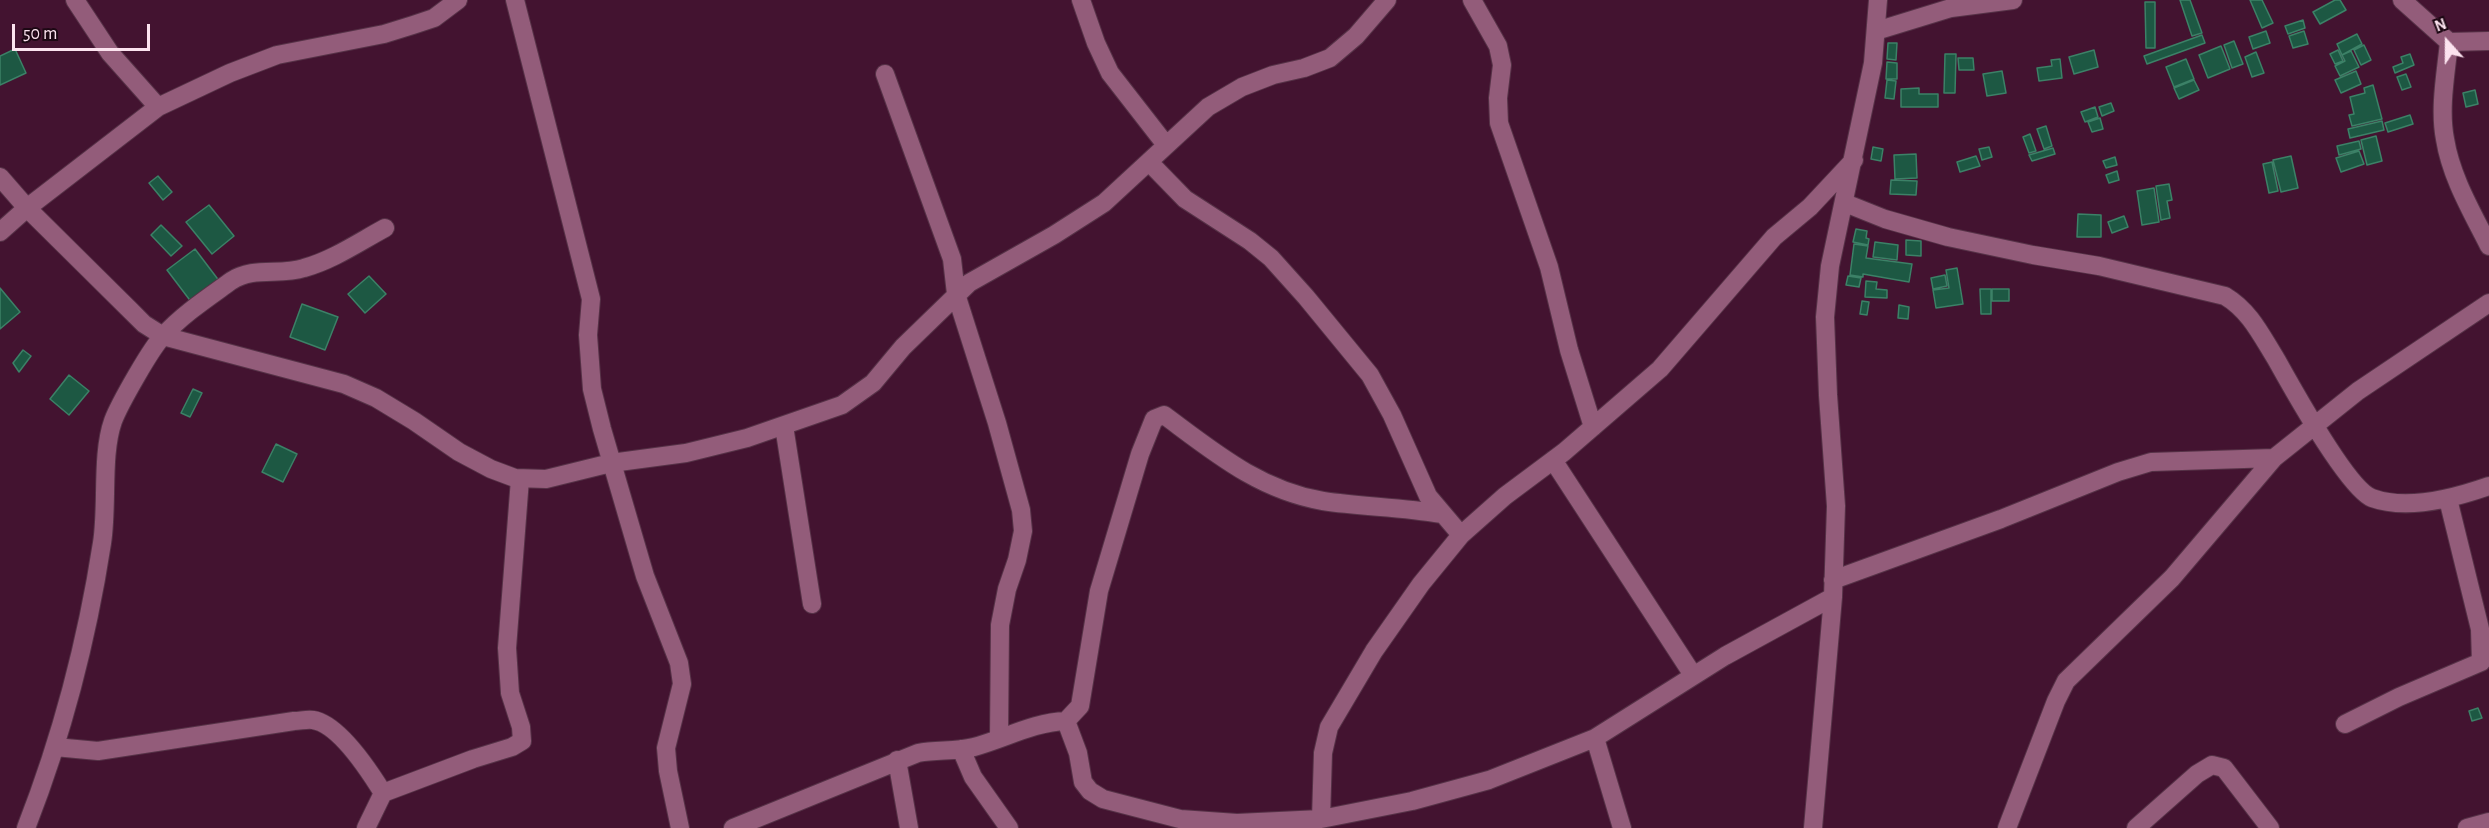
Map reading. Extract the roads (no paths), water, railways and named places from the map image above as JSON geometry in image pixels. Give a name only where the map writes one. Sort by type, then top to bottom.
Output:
[{"type":"street","points":[[75,0],[110,53],[158,107]]},
{"type":"street","points":[[0,232],[27,208],[158,107],[230,73],[277,55],[413,26],[434,18],[458,0]]},
{"type":"street","points":[[515,0],[591,299],[588,335],[592,389],[611,463],[645,576],[679,663],[682,684],[666,748],[668,771],[680,828]]},
{"type":"street","points":[[1081,0],[1096,43],[1110,73],[1166,145]]},
{"type":"street","points":[[0,177],[27,208],[144,324],[163,336],[344,384],[395,409],[459,452],[491,469],[520,479],[546,479],[611,463],[686,453],[784,426],[842,405],[873,383],[903,347],[956,294],[986,272],[1054,235],[1104,203],[1208,107],[1242,87],[1330,58],[1356,36],[1387,0]]},
{"type":"street","points":[[1472,0],[1498,46],[1502,65],[1498,98],[1499,123],[1549,267],[1569,350],[1593,427]]},
{"type":"street","points":[[1814,828],[1833,589],[1836,506],[1825,317],[1830,266],[1854,160],[1876,31],[1878,0]]},
{"type":"street","points":[[1876,31],[1951,8],[2013,0]]},
{"type":"street","points":[[2402,0],[2449,42],[2489,41]]},
{"type":"street","points":[[2449,42],[2444,139],[2463,196],[2489,246]]},
{"type":"street","points":[[885,74],[952,259],[956,294],[1016,486],[1022,520],[1023,531],[1017,560],[1007,589],[1000,625],[999,738]]},
{"type":"street","points":[[1321,819],[1323,753],[1329,727],[1374,651],[1421,584],[1461,535],[1660,369],[1774,237],[1810,207],[1854,160]]},
{"type":"street","points":[[1149,162],[1185,198],[1250,241],[1271,258],[1306,297],[1370,375],[1392,415],[1428,496],[1461,535]]},
{"type":"street","points":[[1845,203],[1885,219],[1948,237],[2099,266],[2225,296],[2238,304],[2252,319],[2314,425],[2357,486],[2371,498],[2438,502],[2489,486]]},
{"type":"street","points":[[26,828],[70,696],[93,592],[102,540],[108,443],[113,421],[163,336],[206,299],[240,275],[255,271],[281,272],[306,268],[331,258],[385,228]]},
{"type":"street","points":[[2007,828],[2056,701],[2066,681],[2172,578],[2274,458],[2358,391],[2489,303]]},
{"type":"street","points":[[734,828],[897,760],[934,749],[961,749],[1052,722],[1066,721],[1080,706],[1099,591],[1140,454],[1154,419],[1158,416],[1164,415],[1244,473],[1277,489],[1320,501],[1407,508],[1441,514]]},
{"type":"street","points":[[784,426],[812,604]]},
{"type":"street","points":[[1066,721],[1078,753],[1083,782],[1090,791],[1103,799],[1180,819],[1237,823],[1321,819],[1412,801],[1489,780],[1595,738],[1693,675],[1802,612],[1833,589],[2108,475],[2151,462],[2274,458]]},
{"type":"street","points":[[1553,460],[1693,675]]},
{"type":"street","points":[[366,828],[383,793],[512,747],[522,741],[521,727],[510,693],[507,648],[520,479]]},
{"type":"street","points":[[2345,724],[2399,697],[2481,662],[2480,629],[2448,499]]},
{"type":"street","points":[[1802,612],[1830,628]]},
{"type":"street","points":[[54,747],[98,751],[294,721],[314,720],[329,727],[341,738],[367,767],[383,793]]},
{"type":"street","points":[[1595,738],[1622,828]]},
{"type":"street","points":[[961,749],[973,777],[1009,828]]},
{"type":"street","points":[[897,760],[909,828]]},
{"type":"street","points":[[2136,828],[2197,774],[2212,765],[2224,768],[2270,828]]},
{"type":"street","points":[[2467,828],[2489,822]]}]
